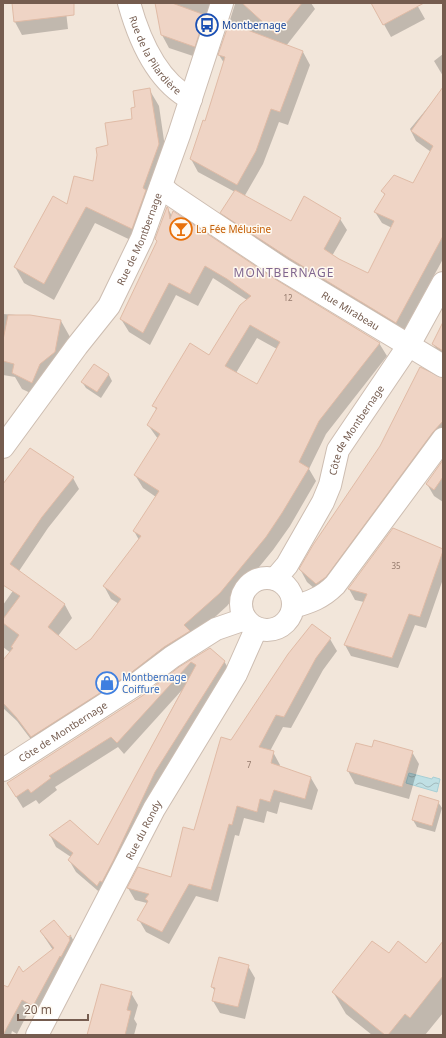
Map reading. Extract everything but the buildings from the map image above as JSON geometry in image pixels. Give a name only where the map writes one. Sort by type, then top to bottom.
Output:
[{"type":"street","name":"Rue de la Pilardière","points":[[129,3],[132,16],[156,66],[173,88],[191,99]]},
{"type":"street","name":"Rue de Montbernage","points":[[3,447],[10,425],[109,306],[142,238],[191,99],[222,3]]},
{"type":"street","name":"Rue Mirabeau","points":[[161,186],[170,194],[282,269],[443,366]]},
{"type":"street","name":"Côte de Montbernage","points":[[275,579],[287,565],[323,502],[330,485],[338,450],[410,345],[443,283]]},
{"type":"street","points":[[293,607],[315,601],[326,595],[335,585],[443,439]]},
{"type":"street","points":[[259,579],[275,579],[281,582],[290,593],[293,607],[289,619],[280,627],[264,631],[250,624],[240,603],[246,589],[259,579]]},
{"type":"street","name":"Côte de Montbernage","points":[[3,770],[135,685],[216,629],[250,624]]},
{"type":"street","name":"Rue du Rondy","points":[[37,1035],[154,809],[236,674],[250,624]]},
{"type":"shaded area","points":[[3,3],[443,3],[443,1035],[3,1035]]},
{"type":"water","points":[[409,773],[432,779],[433,777],[440,779],[437,792],[406,783]]},
{"type":"place","name":"Montbernage","points":[[207,25]]},
{"type":"place","name":"La Fée Mélusine","points":[[181,229]]},
{"type":"place","name":"Montbernage Coiffure","points":[[107,683]]},
{"type":"district","name":"MONTBERNAGE","points":[[284,273]]}]
